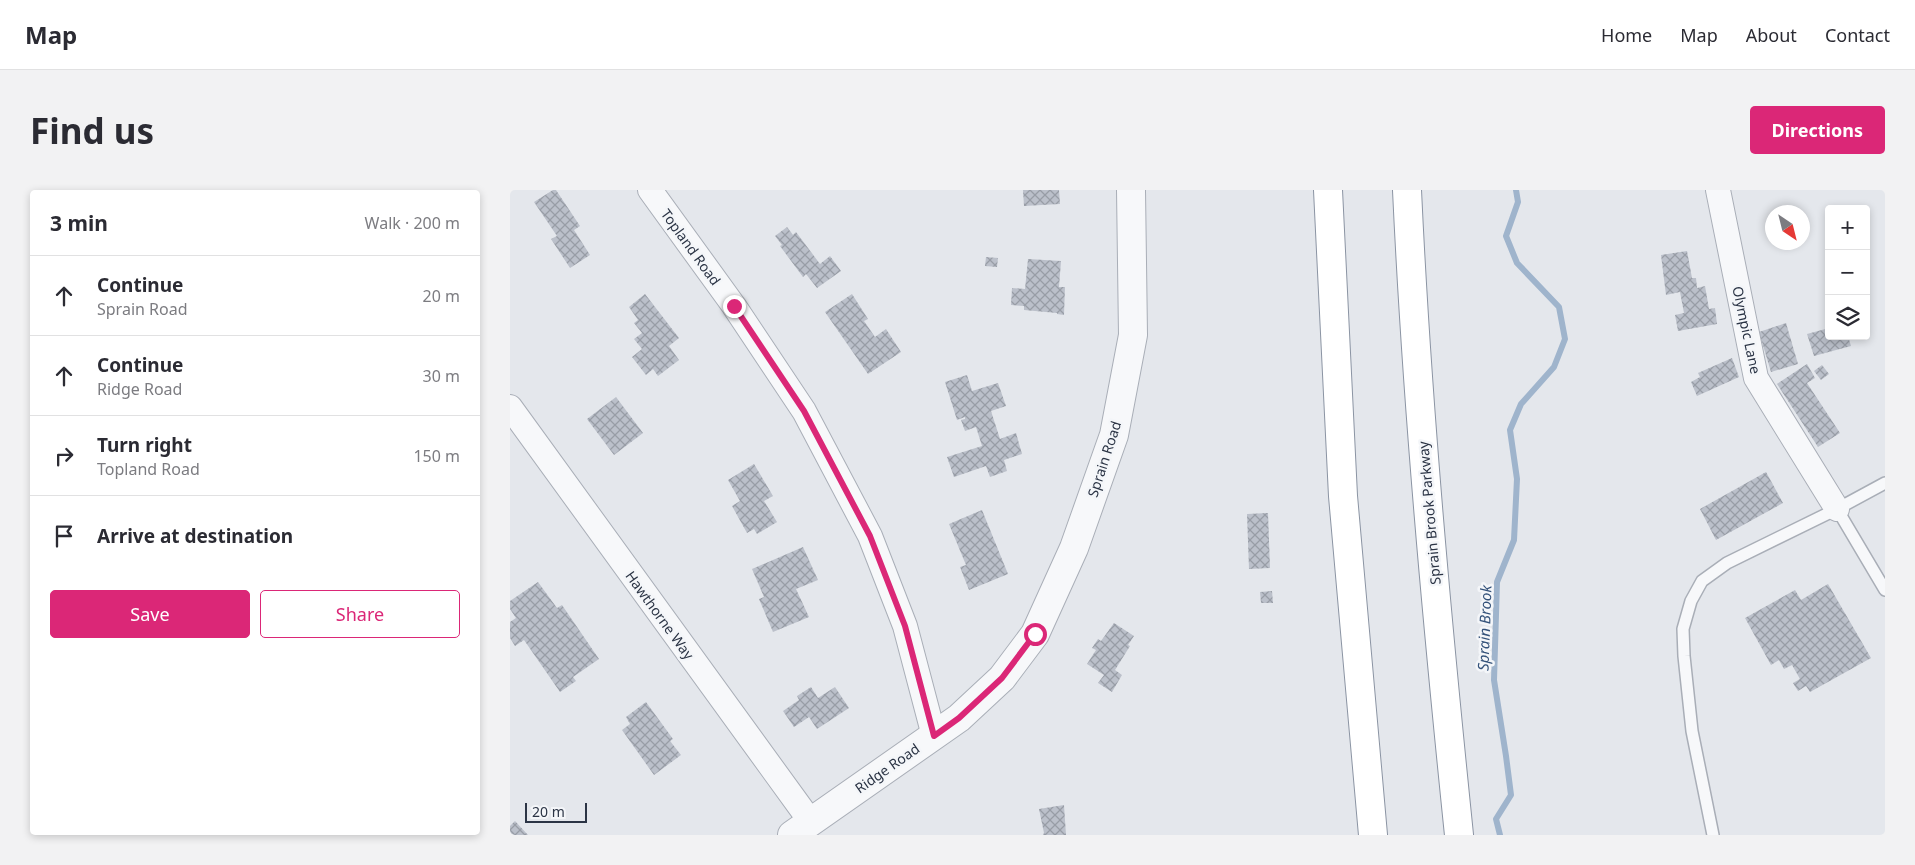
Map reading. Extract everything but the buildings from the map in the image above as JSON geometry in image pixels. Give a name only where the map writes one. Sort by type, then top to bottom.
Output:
[{"type":"highway","points":[[1328,190],[1343,496],[1373,835]]},
{"type":"highway","name":"Sprain Brook Parkway","points":[[1407,190],[1418,376],[1430,528],[1459,835]]},
{"type":"street","name":"Topland Road","points":[[650,190],[734,306],[804,411],[870,536],[905,626],[934,736]]},
{"type":"street","name":"Sprain Road","points":[[1002,678],[1035,634],[1074,548],[1114,434],[1133,335],[1131,190]]},
{"type":"street","name":"Olympic Lane","points":[[1718,190],[1756,378],[1837,509]]},
{"type":"street","name":"Hawthorne Way","points":[[510,407],[801,828]]},
{"type":"street","name":"Ridge Road","points":[[801,828],[959,718],[1002,678]]},
{"type":"lane","points":[[1713,835],[1692,731],[1684,656],[1683,629],[1691,601],[1702,581],[1727,563],[1837,509],[1885,483]]},
{"type":"lane","points":[[1837,509],[1885,590]]},
{"type":"waterway","name":"Sprain Brook","points":[[1500,835],[1496,819],[1511,795],[1494,680],[1497,582],[1514,540],[1517,479],[1510,430],[1521,404],[1554,367],[1565,339],[1559,307],[1517,263],[1506,236],[1518,202],[1516,190]]},
{"type":"route","points":[[734,306],[804,411],[870,536],[905,626],[934,736],[959,718],[1002,678],[1035,634]]}]
